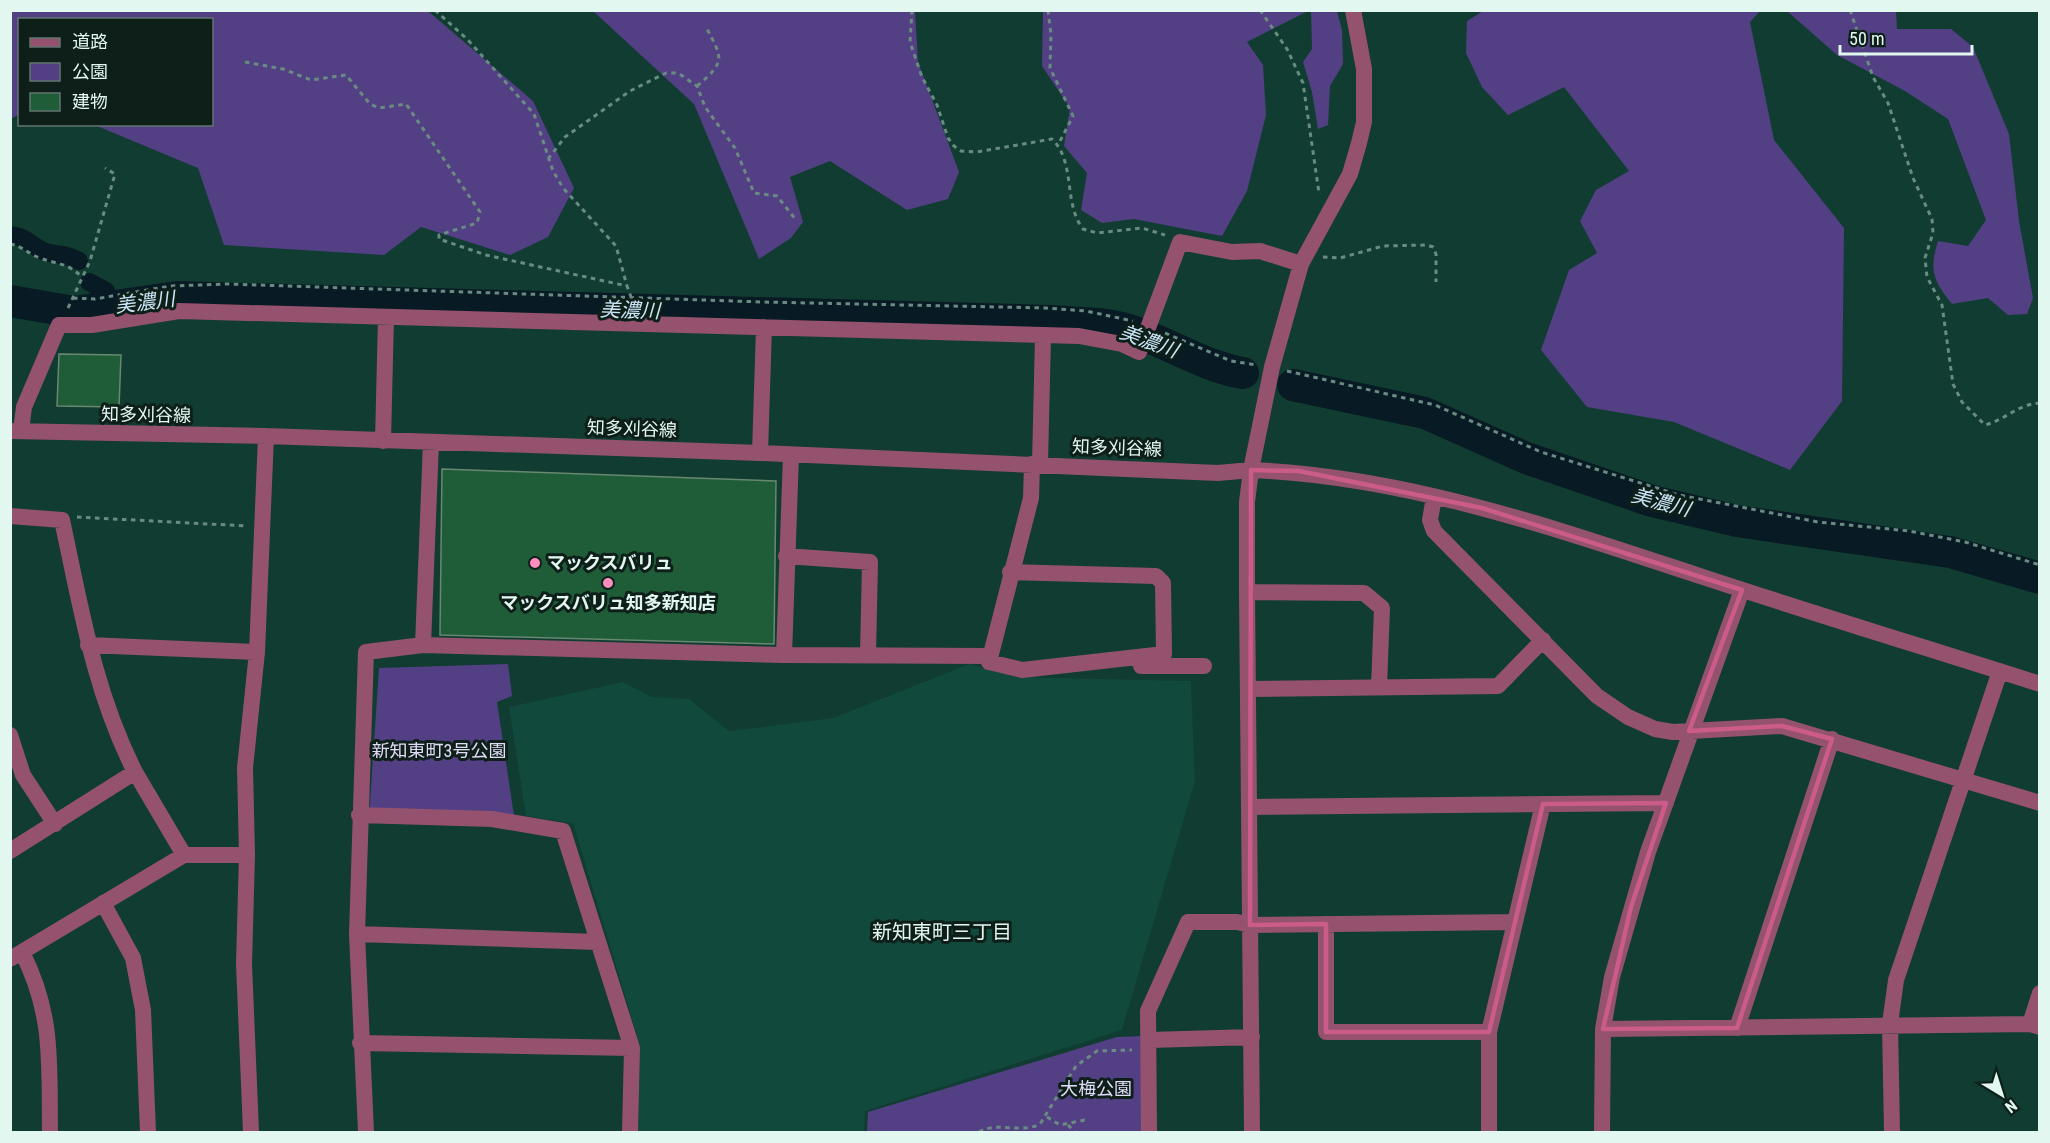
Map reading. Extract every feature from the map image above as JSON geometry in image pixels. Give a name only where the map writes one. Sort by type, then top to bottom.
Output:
[{"type":"street","points":[[1252,1132],[1247,502],[1251,470],[1272,367],[1301,264],[1350,174],[1364,122],[1364,69],[1353,10]]},
{"type":"street","points":[[16,431],[58,325],[92,325],[179,311],[1098,338],[1139,352],[1180,242],[1232,252],[1260,251],[1301,264]]},
{"type":"street","points":[[383,441],[386,317]]},
{"type":"street","points":[[760,453],[764,327]]},
{"type":"street","points":[[1010,572],[1156,576],[1163,583],[1164,654],[1022,669],[989,662],[1010,572],[1031,498],[1036,464],[1043,336]]},
{"type":"street","name":"知多刈谷線","points":[[16,431],[266,436],[760,453],[1218,473],[1251,470],[1299,471],[1434,497],[1559,531],[2040,684]]},
{"type":"street","points":[[251,1132],[244,964],[247,855],[246,768],[257,652],[266,436]]},
{"type":"street","points":[[423,645],[431,442]]},
{"type":"street","points":[[784,656],[791,455]]},
{"type":"street","points":[[1434,497],[1430,520],[1434,531],[1597,696],[1616,710],[1655,729],[1689,731],[1782,726],[1832,739],[2040,803]]},
{"type":"street","points":[[10,516],[62,520],[88,645],[104,701],[135,772],[184,855]]},
{"type":"street","points":[[786,556],[870,562],[868,655]]},
{"type":"street","points":[[1602,1132],[1604,1029],[1612,977],[1689,731],[1742,590]]},
{"type":"street","points":[[1247,592],[1364,593],[1382,608],[1379,687]]},
{"type":"street","points":[[1249,688],[1498,686],[1543,640]]},
{"type":"street","points":[[88,645],[257,652]]},
{"type":"street","points":[[366,1132],[360,1043],[357,934],[366,652],[423,645],[784,656],[989,656]]},
{"type":"street","points":[[1133,659],[1135,666],[1204,666]]},
{"type":"street","points":[[1892,1132],[1890,1024],[1896,980],[2000,671]]},
{"type":"street","points":[[10,735],[23,775],[55,824]]},
{"type":"street","points":[[1737,1028],[1832,739]]},
{"type":"street","points":[[10,851],[135,772]]},
{"type":"street","points":[[1249,807],[1666,803]]},
{"type":"street","points":[[1489,1132],[1489,1032],[1543,804]]},
{"type":"street","points":[[359,815],[492,819],[563,831],[632,1048],[630,1132]]},
{"type":"street","points":[[50,1132],[49,1055],[45,1011],[37,982],[16,956],[184,855],[247,855]]},
{"type":"street","points":[[103,903],[133,958],[141,1000],[148,1132]]},
{"type":"street","points":[[1149,1132],[1148,1011],[1188,922],[1237,922],[1250,925],[1515,922]]},
{"type":"street","points":[[1326,924],[1326,1032],[1489,1032]]},
{"type":"street","points":[[357,934],[598,942]]},
{"type":"street","points":[[1604,1029],[1890,1024],[2035,1025],[2040,993]]},
{"type":"street","points":[[1150,1045],[1252,1037]]},
{"type":"street","points":[[360,1043],[632,1048]]},
{"type":"path","points":[[435,10],[468,40],[534,114],[548,159],[563,188],[616,246],[631,297]]},
{"type":"path","points":[[912,10],[910,42],[922,77],[937,105],[948,138],[954,146],[961,151],[977,152],[1052,139],[1059,145],[1064,158],[1076,215],[1083,229],[1097,233],[1142,228],[1180,242]]},
{"type":"path","points":[[1048,10],[1051,34],[1050,68],[1073,116],[1059,145]]},
{"type":"path","points":[[1260,10],[1287,50],[1303,82],[1311,121],[1319,194]]},
{"type":"path","points":[[1850,10],[1873,77],[1888,103],[1912,178],[1932,219],[1933,233],[1925,258],[1927,277],[1942,305],[1953,384],[1962,402],[1985,425],[1997,422],[2017,409],[2040,403]]},
{"type":"path","points":[[697,86],[720,61],[720,53],[706,27]]},
{"type":"path","points":[[245,62],[284,69],[311,80],[346,75],[370,104],[379,108],[406,104],[480,212],[477,223],[439,235],[439,239],[486,255],[627,286]]},
{"type":"path","points":[[548,159],[553,149],[573,130],[651,79],[666,73],[678,73],[697,86],[710,114],[735,148],[754,193],[777,196],[796,220]]},
{"type":"path","points":[[58,325],[90,261],[115,174],[105,168]]},
{"type":"path","points":[[10,244],[22,246],[38,258],[70,265],[82,276]]},
{"type":"path","points":[[1310,249],[1321,257],[1329,259],[1383,246],[1427,245],[1433,247],[1436,254],[1436,282]]},
{"type":"path","points":[[73,298],[95,299],[199,284],[1046,308],[1114,316],[1231,361],[1272,367],[1435,405],[1541,452],[1679,495],[1818,522],[1909,531],[1965,542],[2040,565]]},
{"type":"path","points":[[62,520],[68,516],[261,526]]},
{"type":"path","points":[[979,1132],[995,1127],[1031,1129],[1047,1117],[1076,1065],[1096,1051],[1150,1045]]},
{"type":"path","points":[[1047,1117],[1060,1125],[1085,1120]]},
{"type":"path","points":[[1068,1125],[1075,1132]]},
{"type":"highlighted area","points":[[1251,470],[1299,471],[1482,508],[1742,590],[1689,731],[1782,726],[1832,739],[1737,1028],[1603,1029],[1631,907],[1666,803],[1543,804],[1489,1032],[1326,1032],[1326,924],[1250,925]]},
{"type":"shaded area","points":[[969,664],[1015,677],[1191,681],[1195,781],[1122,1030],[865,1111],[864,1132],[638,1132],[640,1046],[573,823],[526,816],[509,707],[623,682],[651,697],[689,699],[729,731],[833,718]]},
{"type":"green space","points":[[11,10],[428,11],[533,101],[574,188],[548,237],[510,255],[421,227],[384,255],[224,245],[198,168],[97,126],[213,126],[213,18],[18,18],[18,115],[11,119]]},
{"type":"green space","points":[[1485,10],[1760,11],[1750,22],[1774,140],[1844,228],[1842,401],[1790,470],[1674,422],[1587,407],[1541,350],[1569,270],[1597,253],[1580,221],[1596,190],[1629,171],[1564,87],[1508,115],[1482,87],[1466,53],[1467,21]]},
{"type":"green space","points":[[593,11],[915,11],[918,62],[959,172],[948,199],[907,210],[830,161],[790,177],[803,222],[791,238],[759,259],[694,104]]},
{"type":"green space","points":[[1043,11],[1308,11],[1247,42],[1263,65],[1266,115],[1247,191],[1222,236],[1134,219],[1102,223],[1081,210],[1087,173],[1064,146],[1070,108],[1042,66]]},
{"type":"green space","points":[[1311,11],[1337,11],[1342,30],[1343,64],[1330,86],[1328,125],[1318,129],[1312,92],[1303,62],[1312,49]]},
{"type":"green space","points":[[1787,11],[1896,11],[1897,29],[1951,29],[1973,47],[2009,134],[2019,221],[2033,298],[2027,314],[2008,315],[1988,298],[1952,304],[1934,275],[1935,251],[1938,241],[1968,246],[1986,220],[1948,119],[1905,91],[1837,55]]},
{"type":"green space","name":"新知東町3号公園","points":[[508,664],[512,696],[497,702],[514,816],[369,818],[379,668]]},
{"type":"green space","name":"大梅公園","points":[[1143,1036],[1142,1132],[867,1132],[868,1112],[1117,1037]]},
{"type":"building","points":[[59,354],[121,355],[119,407],[57,406]]},
{"type":"building","name":"マックスバリュ知多新知店","points":[[442,469],[776,481],[774,644],[440,635]]},
{"type":"waterway","points":[[10,235],[23,239],[46,252],[68,256],[79,261]]},
{"type":"waterway","points":[[89,282],[106,291]]},
{"type":"waterway","name":"美濃川","points":[[10,301],[74,312],[177,297],[1050,321],[1110,326],[1129,330],[1213,365],[1243,373]]},
{"type":"waterway","name":"美濃川","points":[[1293,385],[1425,413],[1526,458],[1652,501],[1737,521],[1950,552],[2040,578]]},
{"type":"place","name":"マックスバリュ","points":[[535,563]]},
{"type":"place","name":"マックスバリュ知多新知店","points":[[608,583]]},
{"type":"district","name":"新知東町三丁目","points":[[942,932]]}]
